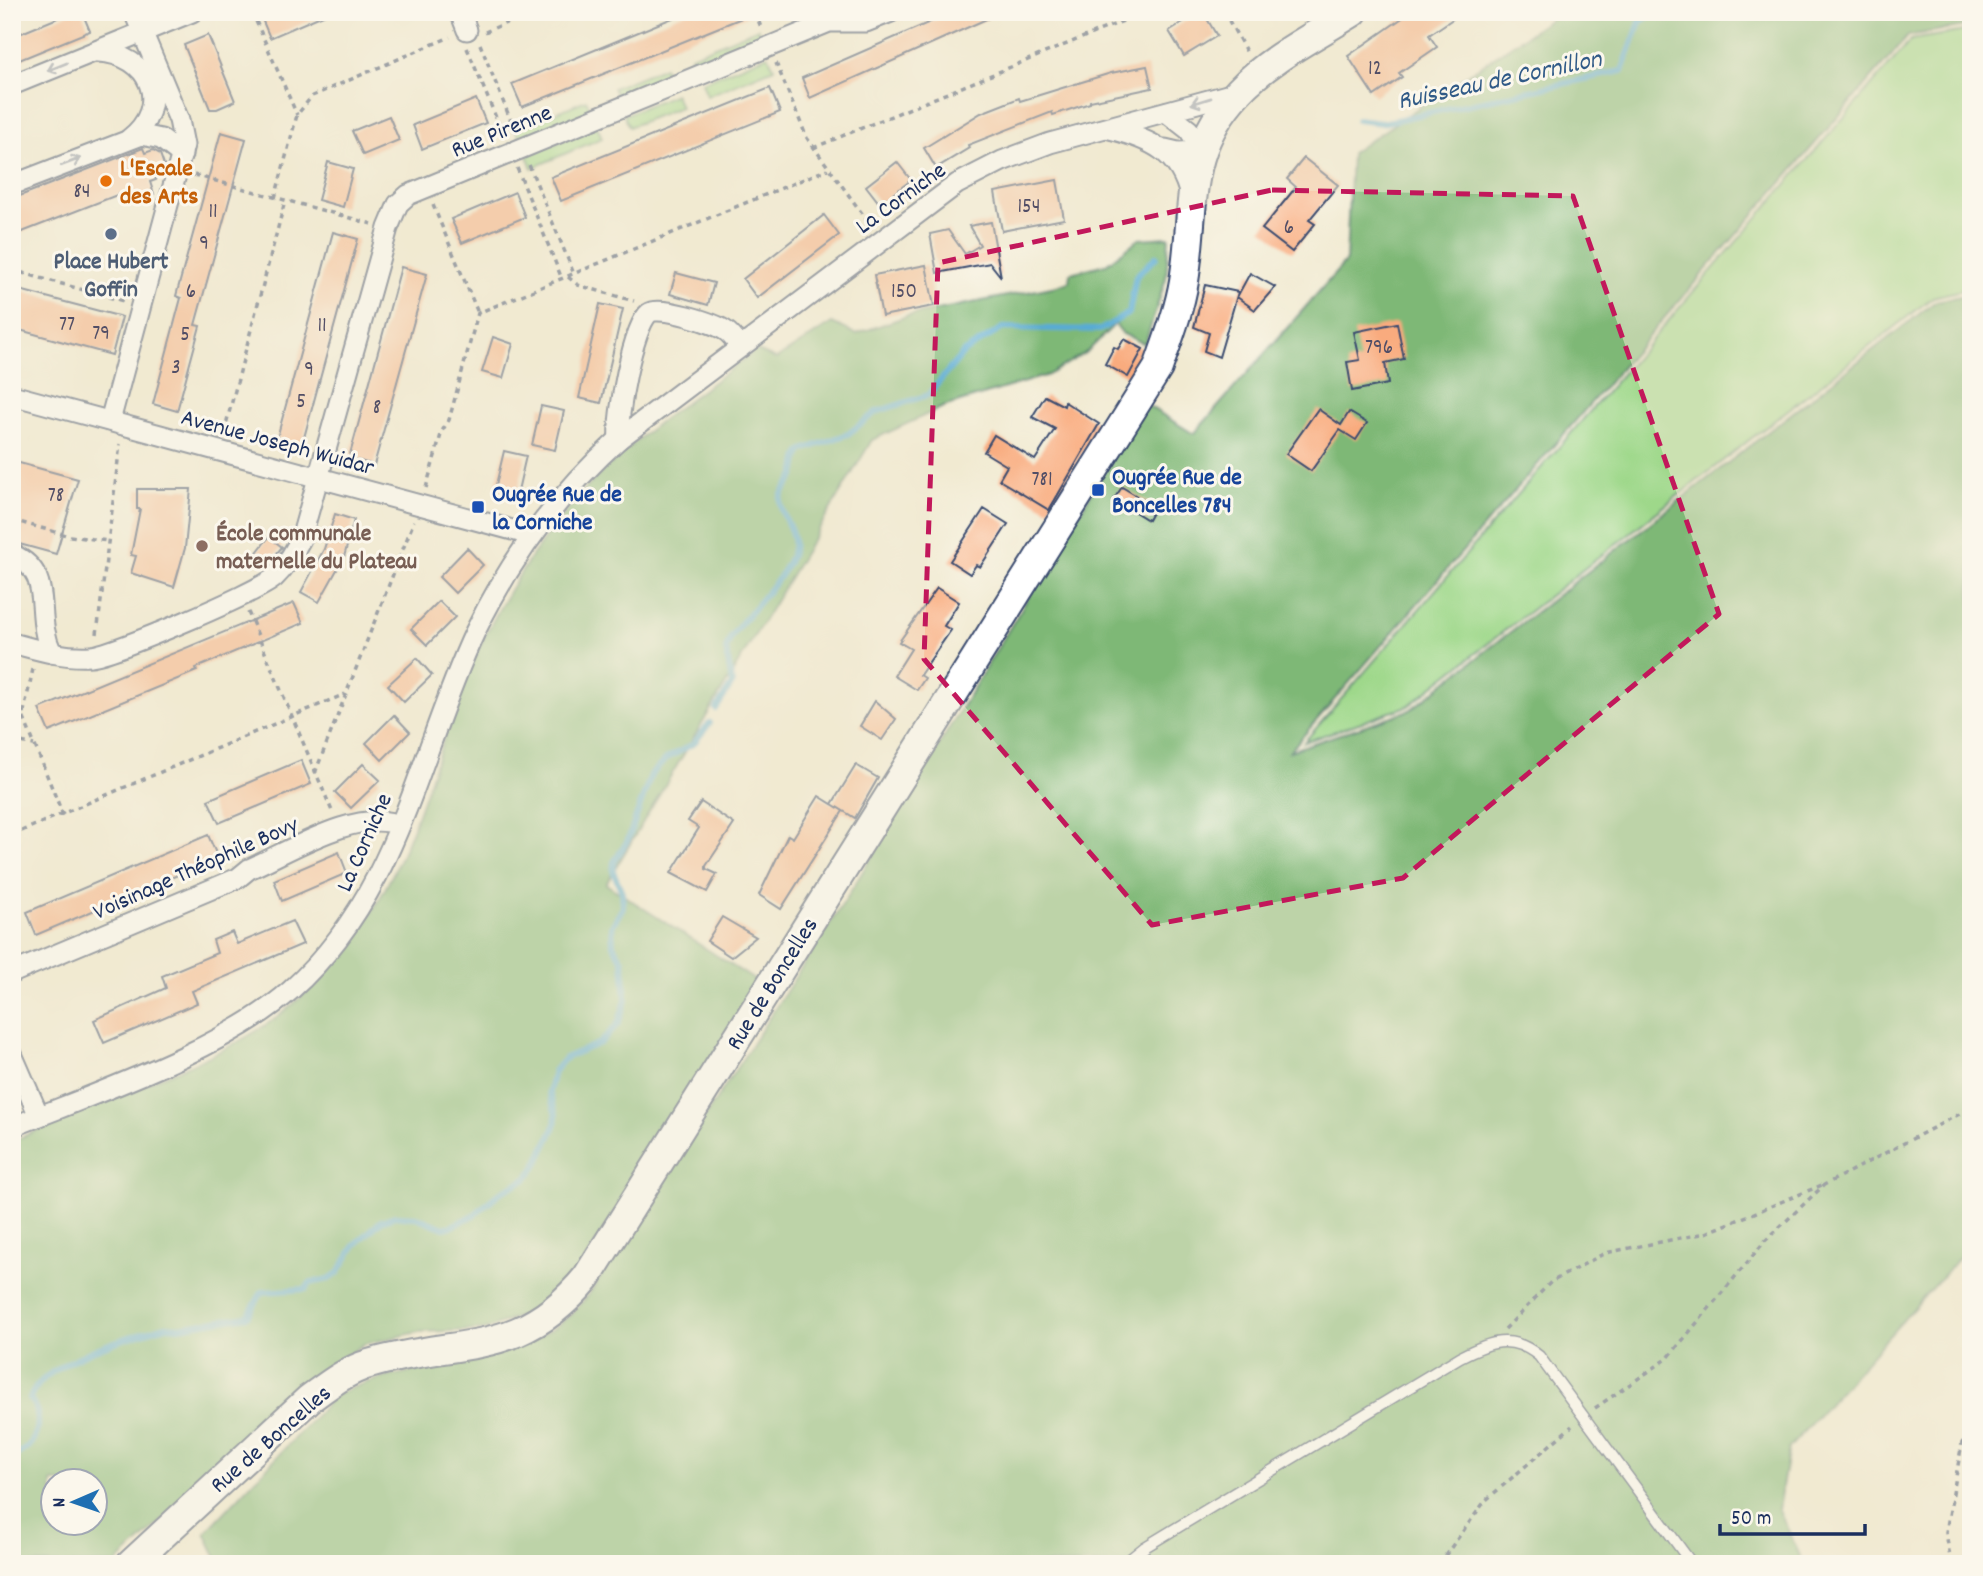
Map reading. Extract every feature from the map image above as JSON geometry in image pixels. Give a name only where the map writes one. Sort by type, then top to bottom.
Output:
[{"type":"main road","name":"Rue de Boncelles","points":[[131,1564],[309,1399],[339,1378],[366,1364],[478,1345],[510,1336],[543,1320],[564,1305],[587,1277],[1158,368],[1184,280],[1190,197],[1202,151],[1218,118],[1238,92],[1259,72],[1353,12]]},
{"type":"street","points":[[116,423],[142,306],[180,163],[181,127],[134,12]]},
{"type":"street","points":[[12,85],[192,12]]},
{"type":"street","name":"Rue Pirenne","points":[[95,656],[242,596],[272,579],[289,560],[301,538],[388,228],[398,204],[426,187],[829,22],[866,22],[891,12]]},
{"type":"street","points":[[95,52],[127,58],[142,69],[149,82],[150,109],[142,127],[129,139]]},
{"type":"street","name":"La Corniche","points":[[12,1127],[198,1047],[237,1027],[281,998],[346,929],[374,886],[475,632],[531,535],[588,467],[619,439],[957,184],[1030,150],[1238,92]]},
{"type":"street","points":[[1166,112],[1189,130],[1202,151]]},
{"type":"street","name":"La Corniche","points":[[1109,129],[1145,138],[1165,149],[1202,151]]},
{"type":"street","points":[[12,185],[129,139],[152,136],[167,143],[180,163]]},
{"type":"street","points":[[1165,149],[1185,177],[1190,197]]},
{"type":"street","points":[[619,439],[618,416],[643,319],[650,313],[661,310],[715,325],[725,330],[741,347]]},
{"type":"street","name":"Avenue Joseph Wuidar","points":[[12,394],[531,535]]},
{"type":"street","points":[[12,554],[34,566],[40,581],[45,651]]},
{"type":"street","points":[[12,643],[45,651],[95,656]]},
{"type":"street","name":"Voisinage Théophile Bovy","points":[[12,973],[238,878],[249,869],[356,822],[376,819],[400,825]]},
{"type":"street","points":[[12,1054],[39,1116]]},
{"type":"lane","points":[[1124,1564],[1145,1546],[1460,1357],[1500,1340],[1520,1343],[1539,1356],[1692,1564]]},
{"type":"path","points":[[252,12],[297,115]]},
{"type":"path","points":[[275,198],[297,115],[312,96],[466,28],[531,12]]},
{"type":"path","points":[[755,12],[813,148],[871,225]]},
{"type":"path","points":[[813,148],[1145,12]]},
{"type":"path","points":[[1224,12],[1259,72]]},
{"type":"path","points":[[466,28],[502,132]]},
{"type":"path","points":[[511,153],[562,279]]},
{"type":"path","points":[[180,163],[275,198],[388,228]]},
{"type":"path","points":[[478,313],[828,169]]},
{"type":"path","points":[[315,773],[421,503],[442,430],[449,420],[478,313],[426,187]]},
{"type":"path","points":[[219,451],[285,201]]},
{"type":"path","points":[[12,270],[142,306]]},
{"type":"path","points":[[568,277],[578,285],[640,303],[650,313]]},
{"type":"path","points":[[95,656],[108,541],[116,423]]},
{"type":"path","points":[[12,520],[70,536],[108,541]]},
{"type":"path","points":[[242,596],[340,829]]},
{"type":"path","points":[[45,651],[24,705],[23,716],[63,815]]},
{"type":"path","points":[[12,835],[345,694]]},
{"type":"path","points":[[12,740],[34,745]]},
{"type":"path","points":[[1500,1340],[1505,1328],[1551,1282],[1605,1253],[1706,1233],[1824,1185],[1971,1108]]},
{"type":"path","points":[[1439,1564],[1485,1501],[1584,1416],[1667,1359],[1765,1241],[1824,1185]]},
{"type":"path","points":[[1951,1564],[1946,1532],[1962,1443],[1971,1431]]},
{"type":"highlighted area","points":[[1272,190],[1573,196],[1719,614],[1403,878],[1152,925],[924,659],[938,263]]},
{"type":"green space","points":[[1561,12],[1971,12],[1971,25],[1908,36],[1290,751],[1410,710],[1936,301],[1971,294],[1971,1244],[1789,1448],[1778,1509],[1804,1564],[220,1564],[205,1533],[334,1396],[393,1375],[486,1356],[515,1347],[543,1334],[580,1305],[609,1265],[846,899],[1145,404],[1194,434],[1346,261],[1351,153]]},
{"type":"green space","points":[[758,28],[763,42],[696,69],[691,56]]},
{"type":"green space","points":[[1971,30],[1971,288],[1933,297],[1408,706],[1304,742],[1911,40]]},
{"type":"green space","points":[[768,55],[774,68],[707,96],[702,82]]},
{"type":"green space","points":[[664,67],[669,80],[619,101],[613,88]]},
{"type":"green space","points":[[675,94],[680,107],[629,127],[624,115]]},
{"type":"green space","points":[[586,100],[592,112],[521,142],[516,129]]},
{"type":"green space","points":[[597,126],[602,138],[532,168],[527,155]]},
{"type":"green space","points":[[1169,237],[1166,278],[1145,344],[1123,334],[1115,324],[1088,351],[1048,375],[943,407],[872,440],[606,884],[759,983],[581,1267],[548,1305],[485,1330],[419,1332],[364,1344],[321,1373],[116,1564],[12,1564],[12,1141],[193,1063],[250,1035],[285,1011],[325,972],[348,946],[385,889],[413,826],[473,661],[511,588],[552,529],[583,492],[618,457],[656,425],[756,350],[776,359],[832,323],[856,334],[907,316],[1057,286],[1069,282],[1070,273],[1106,264],[1139,239]]},
{"type":"building","points":[[72,12],[82,12],[90,31],[12,63],[12,37]]},
{"type":"building","points":[[259,12],[330,12],[270,38]]},
{"type":"building","points":[[687,12],[754,13],[522,107],[512,84]]},
{"type":"building","points":[[953,12],[1000,13],[810,98],[802,78]]},
{"type":"building","points":[[1203,12],[1217,36],[1184,56],[1169,31]]},
{"type":"building","points":[[1411,12],[1463,12],[1429,35],[1437,47],[1399,73],[1402,77],[1374,96],[1348,56]]},
{"type":"building","points":[[208,35],[235,101],[217,109],[210,109],[184,45]]},
{"type":"building","points":[[1147,66],[1152,88],[1090,101],[1053,115],[1052,112],[968,145],[969,148],[936,168],[924,148],[981,113],[1019,98],[1020,101],[1111,73]]},
{"type":"building","points":[[770,88],[780,112],[561,201],[551,177]]},
{"type":"building","points":[[476,99],[486,123],[422,149],[413,125]]},
{"type":"building","points":[[389,116],[399,140],[363,155],[352,131]]},
{"type":"building","points":[[221,132],[246,139],[195,325],[200,326],[177,411],[153,404],[181,298],[176,296]]},
{"type":"building","points":[[143,148],[145,153],[153,150],[160,154],[165,168],[153,172],[156,180],[150,182],[154,194],[128,204],[122,193],[12,236],[12,199]]},
{"type":"building","points":[[1304,158],[1338,185],[1309,220],[1315,224],[1292,252],[1262,229],[1296,187],[1287,179]]},
{"type":"building","points":[[328,162],[353,169],[343,207],[318,200]]},
{"type":"building","points":[[897,162],[911,180],[880,204],[866,186]]},
{"type":"building","points":[[1057,180],[1064,219],[1002,231],[995,192]]},
{"type":"building","points":[[515,192],[525,217],[462,243],[451,219]]},
{"type":"building","points":[[824,215],[839,235],[757,298],[743,279]]},
{"type":"building","points":[[991,222],[1001,277],[990,263],[937,273],[930,234],[948,230],[965,254],[980,245],[969,226]]},
{"type":"building","points":[[333,232],[358,239],[302,445],[277,438]]},
{"type":"building","points":[[926,265],[934,306],[882,316],[874,275]]},
{"type":"building","points":[[401,267],[427,274],[374,465],[349,458]]},
{"type":"building","points":[[676,273],[714,283],[708,305],[670,294]]},
{"type":"building","points":[[1250,273],[1275,287],[1255,310],[1237,297]]},
{"type":"building","points":[[1205,285],[1238,292],[1219,357],[1204,351],[1209,333],[1194,327]]},
{"type":"building","points":[[12,288],[122,317],[112,355],[12,328]]},
{"type":"building","points":[[600,304],[623,309],[601,403],[579,398]]},
{"type":"building","points":[[1397,323],[1404,359],[1385,363],[1388,384],[1352,391],[1347,362],[1360,360],[1354,332]]},
{"type":"building","points":[[493,337],[513,344],[503,378],[482,372]]},
{"type":"building","points":[[1124,339],[1143,349],[1128,377],[1105,364],[1114,347],[1118,349]]},
{"type":"building","points":[[1045,396],[1064,406],[1065,402],[1099,424],[1049,510],[999,480],[1007,466],[984,452],[994,435],[1035,460],[1055,429],[1032,417]]},
{"type":"building","points":[[541,406],[564,411],[555,450],[532,445]]},
{"type":"building","points":[[1318,409],[1341,425],[1349,412],[1367,423],[1356,440],[1340,430],[1311,471],[1286,454]]},
{"type":"building","points":[[504,451],[526,456],[517,495],[495,489]]},
{"type":"building","points":[[12,461],[78,479],[56,554],[12,542]]},
{"type":"building","points":[[1122,487],[1155,507],[1148,520],[1114,499]]},
{"type":"building","points":[[137,489],[191,489],[185,548],[174,587],[131,573],[136,556],[131,555],[140,509],[137,509]]},
{"type":"building","points":[[984,509],[1008,524],[980,567],[976,565],[970,574],[950,561]]},
{"type":"building","points":[[335,514],[354,520],[344,557],[319,602],[301,592],[324,549]]},
{"type":"building","points":[[269,537],[282,547],[266,566],[254,556]]},
{"type":"building","points":[[467,548],[483,565],[455,593],[439,577]]},
{"type":"building","points":[[937,588],[959,602],[944,626],[951,630],[920,675],[925,678],[917,690],[894,676],[911,649],[899,642]]},
{"type":"building","points":[[439,601],[455,617],[427,645],[411,629]]},
{"type":"building","points":[[294,603],[303,623],[196,668],[197,671],[49,732],[39,709]]},
{"type":"building","points":[[417,658],[432,675],[404,702],[388,685]]},
{"type":"building","points":[[875,701],[896,719],[882,740],[860,726]]},
{"type":"building","points":[[394,715],[410,732],[382,760],[366,743]]},
{"type":"building","points":[[301,760],[311,784],[219,823],[208,800]]},
{"type":"building","points":[[363,764],[380,780],[351,808],[335,792]]},
{"type":"building","points":[[856,765],[878,778],[855,818],[832,804]]},
{"type":"building","points":[[819,796],[843,811],[781,909],[759,895],[788,835],[793,838]]},
{"type":"building","points":[[701,802],[734,824],[706,866],[706,869],[717,874],[707,892],[671,873],[699,828],[688,821]]},
{"type":"building","points":[[208,835],[218,858],[36,935],[27,912]]},
{"type":"building","points":[[339,852],[347,873],[282,901],[274,880]]},
{"type":"building","points":[[722,917],[756,937],[731,957],[707,941]]},
{"type":"building","points":[[292,921],[303,944],[192,991],[197,1003],[104,1043],[94,1020],[166,988],[162,976],[217,953],[213,940],[232,932],[237,944]]},
{"type":"waterway","name":"Ruisseau de Cornillon","points":[[1357,120],[1382,123],[1622,71],[1640,22],[1655,12]]},
{"type":"waterway","name":"Ruisseau de Cornillon","points":[[716,709],[732,684],[726,649],[731,637],[775,583],[793,549],[792,535],[782,510],[781,497],[794,477],[798,458],[803,450],[848,434],[876,412],[928,395],[964,352],[1003,328],[1100,330],[1129,313],[1136,276],[1156,257]]},
{"type":"waterway","name":"Ruisseau de Cornillon","points":[[12,1456],[28,1446],[36,1432],[37,1415],[30,1399],[37,1386],[68,1362],[131,1336],[166,1326],[179,1327],[248,1316],[262,1292],[306,1289],[310,1283],[329,1279],[338,1273],[355,1245],[381,1221],[395,1216],[416,1217],[444,1228],[452,1226],[474,1215],[499,1193],[526,1179],[536,1166],[555,1126],[556,1115],[549,1092],[554,1071],[565,1058],[600,1043],[618,1024],[626,1000],[623,961],[613,945],[612,926],[623,907],[622,892],[613,871],[614,862],[628,840],[651,775],[666,759],[693,744],[710,723]]},
{"type":"place","name":"L'Escale des Arts","points":[[106,181]]},
{"type":"place","name":"Place Hubert Goffin","points":[[111,234]]},
{"type":"place","name":"Ougrée Rue de Boncelles 784","points":[[1098,490]]},
{"type":"place","name":"Ougrée Rue de la Corniche","points":[[478,507]]},
{"type":"place","name":"École communale maternelle du Plateau","points":[[202,546]]}]
